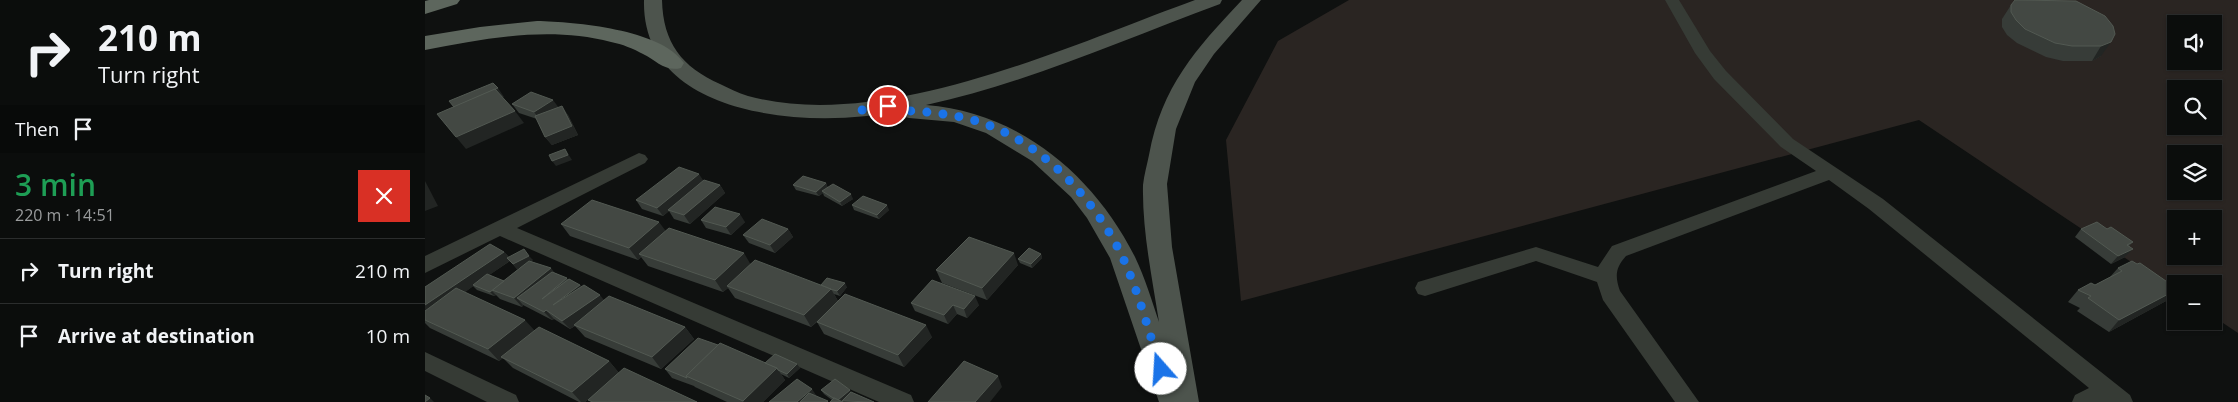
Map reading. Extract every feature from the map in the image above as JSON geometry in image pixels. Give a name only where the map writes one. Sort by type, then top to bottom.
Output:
[{"type":"highway","points":[[425,8],[450,0]]},
{"type":"highway","points":[[425,43],[499,30],[572,28],[603,32],[628,39],[649,47],[673,63]]},
{"type":"main road","points":[[653,0],[656,28],[673,63],[717,94],[747,104],[781,110],[916,111],[967,119],[1011,136],[1053,165],[1078,190],[1103,223],[1123,258],[1173,402]]},
{"type":"main road","points":[[859,110],[931,99],[972,88],[1213,0]]},
{"type":"main road","points":[[1185,402],[1160,247],[1155,184],[1165,129],[1185,82],[1206,50],[1252,0]]},
{"type":"street","points":[[1672,0],[1703,53],[1720,75],[1787,143],[1876,204],[2115,396]]},
{"type":"street","points":[[425,265],[501,229],[524,215],[639,158]]},
{"type":"street","points":[[1688,402],[1610,294],[1605,277],[1609,261],[1619,252],[1830,173]]},
{"type":"street","points":[[501,229],[903,402]]},
{"type":"street","points":[[1425,288],[1536,254],[1605,277]]},
{"type":"street","points":[[425,361],[508,402]]},
{"type":"street","points":[[2083,402],[2115,396]]},
{"type":"shaded area","points":[[1349,0],[2238,0],[2238,333],[2222,322],[2222,275],[2167,275],[2167,286],[1919,120],[1241,301],[1226,140],[1278,41]]},
{"type":"building","points":[[2015,0],[2076,1],[2105,16],[2113,26],[2115,34],[2111,42],[2101,46],[2072,46],[2055,43],[2025,29],[2016,20],[2011,12],[2011,5]]},
{"type":"building","points":[[493,83],[498,88],[454,107],[449,101]]},
{"type":"building","points":[[495,89],[515,111],[456,137],[437,114]]},
{"type":"building","points":[[531,92],[553,100],[534,112],[512,104]]},
{"type":"building","points":[[562,106],[572,126],[545,137],[535,116]]},
{"type":"building","points":[[565,149],[568,155],[552,161],[549,155]]},
{"type":"building","points":[[679,167],[699,174],[657,208],[636,200]]},
{"type":"building","points":[[803,176],[826,183],[816,192],[793,185]]},
{"type":"building","points":[[704,180],[720,185],[684,215],[668,210]]},
{"type":"building","points":[[833,184],[851,194],[840,202],[822,191]]},
{"type":"building","points":[[863,196],[887,205],[877,215],[852,205]]},
{"type":"building","points":[[592,200],[659,222],[629,248],[561,224]]},
{"type":"building","points":[[715,207],[740,214],[726,227],[701,220]]},
{"type":"building","points":[[762,219],[788,229],[770,245],[743,235]]},
{"type":"building","points":[[2097,222],[2107,229],[2111,227],[2133,242],[2127,245],[2133,249],[2118,256],[2081,229]]},
{"type":"building","points":[[669,228],[744,253],[715,280],[639,254]]},
{"type":"building","points":[[969,237],[1014,253],[982,288],[936,270]]},
{"type":"building","points":[[490,244],[504,252],[425,305],[425,287]]},
{"type":"building","points":[[1029,248],[1041,254],[1031,264],[1018,259]]},
{"type":"building","points":[[524,249],[529,256],[513,264],[507,258]]},
{"type":"building","points":[[755,260],[831,289],[804,315],[727,286]]},
{"type":"building","points":[[529,261],[551,268],[514,298],[492,290]]},
{"type":"building","points":[[2132,261],[2137,264],[2140,263],[2167,282],[2167,295],[2119,320],[2088,298],[2091,296],[2078,290],[2091,283],[2095,285],[2122,271],[2118,268]]},
{"type":"building","points":[[552,272],[567,278],[542,299],[569,279],[580,285],[553,305],[584,285],[600,295],[562,321],[546,310],[544,312],[517,298]]},
{"type":"building","points":[[487,274],[504,281],[490,292],[473,285]]},
{"type":"building","points":[[827,278],[845,283],[837,291],[821,285]]},
{"type":"building","points":[[932,280],[975,296],[964,309],[953,305],[944,315],[911,303]]},
{"type":"building","points":[[456,288],[525,320],[488,349],[425,320],[425,311]]},
{"type":"building","points":[[845,294],[926,325],[898,355],[817,322]]},
{"type":"building","points":[[609,296],[685,327],[652,357],[574,325]]},
{"type":"building","points":[[539,327],[609,361],[572,392],[501,357]]},
{"type":"building","points":[[698,338],[718,345],[686,376],[687,378],[665,369]]},
{"type":"building","points":[[720,343],[777,368],[743,401],[686,376]]},
{"type":"building","points":[[775,354],[797,364],[787,374],[765,363]]},
{"type":"building","points":[[964,361],[998,376],[975,402],[928,402]]},
{"type":"building","points":[[624,368],[697,402],[593,402],[588,400]]},
{"type":"building","points":[[797,379],[812,389],[797,402],[769,402]]},
{"type":"building","points":[[835,379],[850,390],[838,400],[821,390]]},
{"type":"building","points":[[851,392],[874,402],[842,401]]},
{"type":"building","points":[[809,393],[828,401],[800,402]]},
{"type":"building","points":[[425,395],[430,398],[425,402]]},
{"type":"building","points":[[834,398],[843,402],[830,402]]},
{"type":"route","points":[[888,106],[859,110],[939,113],[967,119],[1011,136],[1053,165],[1078,190],[1103,223],[1123,258],[1161,369]]}]
